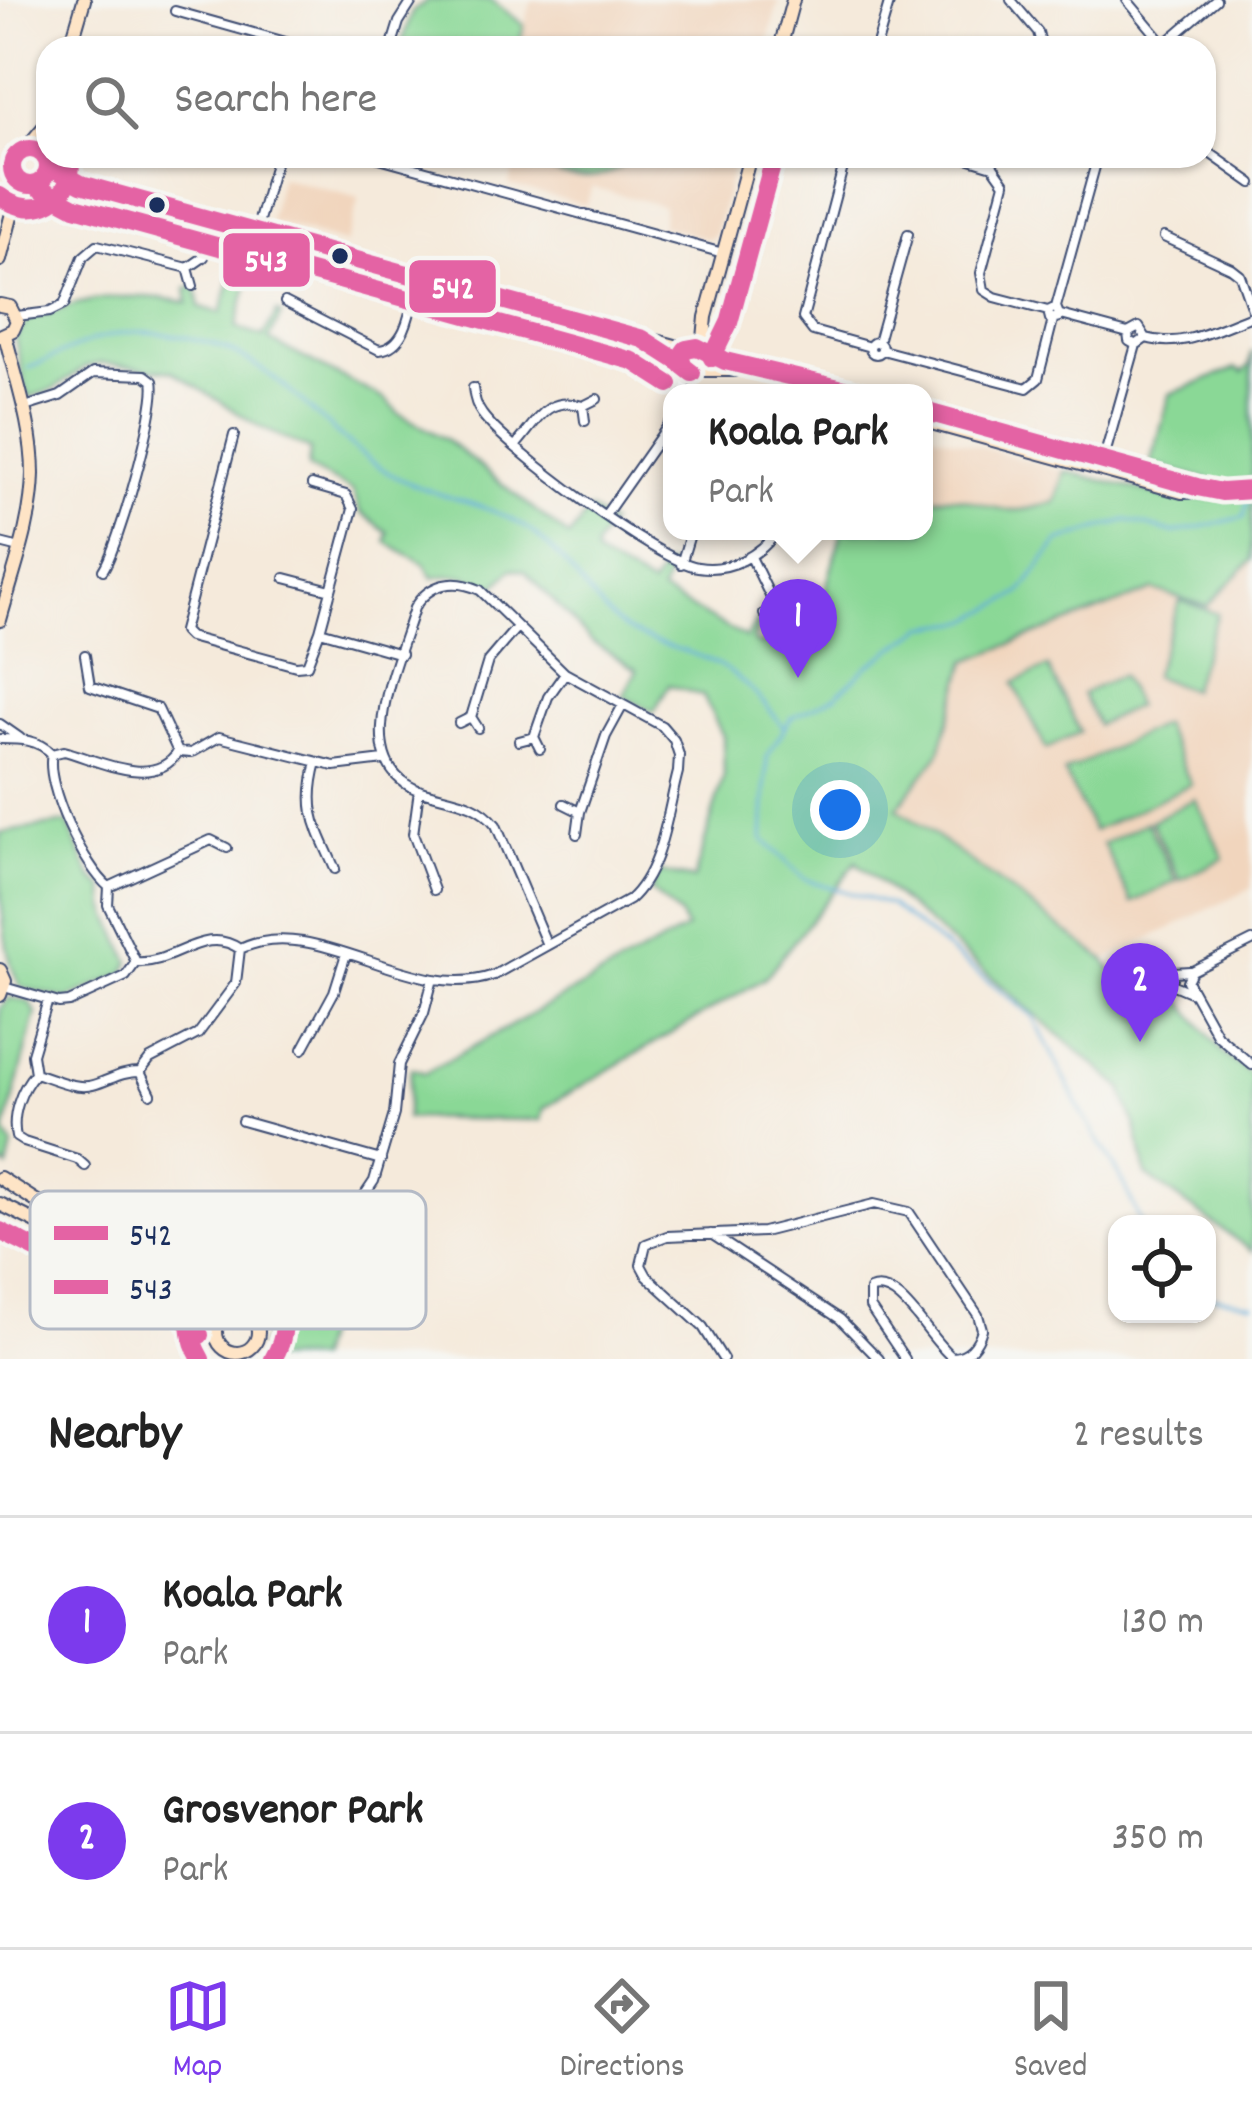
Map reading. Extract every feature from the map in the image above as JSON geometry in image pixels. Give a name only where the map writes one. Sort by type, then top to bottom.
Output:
[{"type":"street","points":[[74,36],[84,0]]},
{"type":"street","points":[[395,36],[412,0]]},
{"type":"street","points":[[784,36],[794,0]]},
{"type":"street","points":[[880,36],[890,0]]},
{"type":"street","points":[[1011,0],[1039,36]]},
{"type":"street","points":[[1126,0],[1154,36]]},
{"type":"street","points":[[1174,36],[1216,0]]},
{"type":"street","points":[[175,11],[261,36]]},
{"type":"street","points":[[7,166],[36,135]]},
{"type":"street","points":[[21,152],[36,157]]},
{"type":"street","points":[[1216,158],[1252,183]]},
{"type":"street","points":[[7,166],[22,184],[80,184],[696,350],[725,362],[821,384]]},
{"type":"street","points":[[0,260],[12,213],[7,166]]},
{"type":"street","points":[[12,213],[38,182],[42,168]]},
{"type":"street","points":[[57,168],[80,184]]},
{"type":"street","points":[[256,231],[274,168]]},
{"type":"street","points":[[415,168],[723,253]]},
{"type":"street","points":[[682,365],[696,350],[747,168]]},
{"type":"street","points":[[844,168],[803,318],[813,332],[1028,388],[1038,379],[1095,168]]},
{"type":"street","points":[[995,168],[1006,183],[981,273],[984,290],[995,298],[1128,333],[1139,327],[1146,338],[1167,344],[1252,312],[1240,275],[1164,237]]},
{"type":"street","points":[[876,346],[908,234]]},
{"type":"street","points":[[16,316],[50,312],[64,305],[82,257],[97,245],[188,268],[204,257]]},
{"type":"street","points":[[188,268],[193,286]]},
{"type":"street","points":[[285,302],[388,350],[401,339],[418,276]]},
{"type":"street","points":[[0,305],[16,316],[16,326],[2,336],[23,407],[33,469],[20,548],[0,620]]},
{"type":"street","points":[[1128,333],[1136,345]]},
{"type":"street","points":[[1102,466],[1136,345],[1146,338]]},
{"type":"street","points":[[643,339],[690,372],[757,372],[799,384]]},
{"type":"street","points":[[693,384],[707,362],[696,350]]},
{"type":"street","points":[[682,365],[685,384]]},
{"type":"street","points":[[23,407],[60,396],[93,373],[145,375],[153,381],[154,398],[133,481],[112,557],[103,570]]},
{"type":"street","points":[[472,388],[479,411],[516,446],[681,564],[717,568],[751,557],[769,540]]},
{"type":"street","points":[[516,446],[551,405],[568,401],[584,406],[596,399]]},
{"type":"street","points":[[584,406],[585,421]]},
{"type":"street","points":[[933,414],[1009,441]]},
{"type":"street","points":[[933,423],[1102,466],[1182,492],[1252,490]]},
{"type":"street","points":[[606,514],[663,433]]},
{"type":"street","points":[[234,435],[183,631],[188,637],[307,665],[353,509],[346,495],[313,485]]},
{"type":"street","points":[[681,564],[688,540]]},
{"type":"street","points":[[0,543],[20,548]]},
{"type":"street","points":[[751,557],[774,604],[785,607]]},
{"type":"street","points":[[281,576],[331,590]]},
{"type":"street","points":[[240,949],[257,941],[302,943],[433,980],[481,980],[547,945],[629,901],[646,883],[678,772],[674,740],[662,726],[565,673],[480,590],[449,583],[421,597],[380,727],[384,760],[400,780],[419,790],[487,812],[547,945]]},
{"type":"street","points":[[764,614],[774,604]]},
{"type":"street","points":[[459,723],[471,717],[488,661],[518,627]]},
{"type":"street","points":[[320,631],[401,654]]},
{"type":"street","points":[[86,655],[90,686],[158,709],[178,752]]},
{"type":"street","points":[[540,749],[534,737],[548,697],[565,673]]},
{"type":"street","points":[[577,834],[606,736],[623,705]]},
{"type":"street","points":[[471,717],[478,728]]},
{"type":"street","points":[[0,724],[22,739]]},
{"type":"street","points":[[178,752],[190,753],[230,736],[317,762],[351,766],[384,760]]},
{"type":"street","points":[[519,741],[534,737]]},
{"type":"street","points":[[0,739],[43,745],[52,754],[50,780],[95,876],[109,887]]},
{"type":"street","points":[[52,754],[64,751],[144,772],[172,761],[178,752]]},
{"type":"street","points":[[317,762],[309,792],[311,815],[335,869]]},
{"type":"street","points":[[419,790],[413,835],[434,890]]},
{"type":"street","points":[[563,804],[580,812]]},
{"type":"street","points":[[109,887],[211,840],[227,848]]},
{"type":"street","points":[[109,887],[108,905],[136,962]]},
{"type":"street","points":[[136,962],[152,963],[215,939],[240,949]]},
{"type":"street","points":[[1190,993],[1171,984],[1173,972],[1192,971],[1252,941]]},
{"type":"street","points":[[35,1073],[81,1087],[118,1073],[140,1072],[150,1059],[198,1034],[236,983],[240,949]]},
{"type":"street","points":[[303,1048],[334,992],[346,954]]},
{"type":"street","points":[[0,970],[2,991],[69,1002],[126,976],[136,962]]},
{"type":"street","points":[[1192,971],[1187,981],[1190,993],[1217,1035],[1252,1065]]},
{"type":"street","points":[[367,1191],[394,1114],[399,1064],[424,1013],[433,980]]},
{"type":"street","points":[[48,1000],[32,1054],[35,1073],[21,1092],[13,1130],[16,1137],[85,1166]]},
{"type":"street","points":[[140,1072],[151,1094]]},
{"type":"street","points":[[242,1121],[381,1160]]},
{"type":"street","points":[[0,1178],[30,1197]]},
{"type":"street","points":[[0,1204],[30,1219]]},
{"type":"street","points":[[723,1359],[703,1328],[647,1276],[641,1265],[646,1244],[653,1239],[763,1232],[874,1204],[909,1212],[982,1329],[972,1349],[962,1357],[952,1357],[893,1290],[877,1286],[870,1290],[870,1307],[905,1359]]},
{"type":"street","points":[[710,1234],[840,1319],[879,1359]]},
{"type":"street","points":[[219,1329],[218,1341],[236,1356],[253,1352],[258,1329]]},
{"type":"shaded area","points":[[532,0],[779,0],[769,36],[522,36]]},
{"type":"shaded area","points":[[514,168],[733,168],[715,235],[709,239],[662,226],[663,206],[592,187],[586,205],[509,185]]},
{"type":"shaded area","points":[[280,177],[359,198],[346,244],[270,221]]},
{"type":"shaded area","points":[[933,434],[1065,471],[1056,502],[1017,510],[933,498]]},
{"type":"shaded area","points":[[1252,560],[1252,888],[1105,960],[897,808],[939,754],[967,661],[1153,590],[1207,606]]},
{"type":"green space","points":[[429,0],[491,0],[524,25],[521,36],[404,36],[412,12]]},
{"type":"green space","points":[[547,168],[618,168],[583,178]]},
{"type":"green space","points":[[242,240],[258,244],[236,328],[263,337],[277,312],[281,315],[269,340],[386,400],[398,413],[445,439],[569,537],[590,510],[610,524],[595,547],[596,556],[651,586],[666,564],[672,567],[661,592],[746,638],[757,620],[753,641],[760,645],[817,620],[839,540],[933,540],[935,498],[1008,510],[1032,508],[1056,502],[1065,471],[1175,499],[1252,497],[1252,560],[1207,606],[1153,590],[967,661],[939,754],[897,808],[1105,960],[1140,1018],[1145,1019],[1171,995],[1182,1001],[1224,1055],[1252,1075],[1252,1251],[1216,1225],[1216,1215],[1202,1215],[1146,1175],[1122,1088],[856,862],[765,978],[544,1108],[541,1120],[406,1118],[411,1068],[425,1073],[686,929],[679,915],[651,891],[659,872],[694,879],[724,775],[723,736],[703,696],[669,685],[654,712],[623,696],[637,670],[592,642],[525,571],[512,569],[491,591],[464,576],[433,578],[425,564],[386,542],[388,532],[360,512],[353,491],[308,468],[310,450],[260,427],[172,371],[101,363],[28,398],[15,339],[30,318],[117,297],[188,303],[186,289],[196,286],[200,307],[221,313]]},
{"type":"green space","points":[[1252,351],[1252,480],[1220,483],[1151,464],[1170,394],[1237,368],[1243,372],[1250,365]]},
{"type":"green space","points":[[1180,600],[1218,614],[1191,690],[1153,676]]},
{"type":"green space","points":[[1048,667],[1080,732],[1046,749],[1014,683]]},
{"type":"green space","points":[[1121,675],[1136,706],[1097,725],[1082,694]]},
{"type":"green space","points":[[1162,724],[1191,784],[1093,831],[1064,772]]},
{"type":"green space","points":[[1195,799],[1224,858],[1180,880],[1151,821]]},
{"type":"green space","points":[[1147,822],[1176,881],[1132,903],[1103,844]]},
{"type":"green space","points":[[67,823],[92,878],[105,888],[106,907],[130,962],[124,973],[67,999],[21,987],[14,973],[3,914],[0,833]]},
{"type":"green space","points":[[9,998],[30,1002],[36,1013],[5,1132],[13,1147],[8,1168],[0,1163],[0,1008]]},
{"type":"green space","points":[[273,1329],[324,1329],[316,1359],[265,1359],[261,1347]]},
{"type":"waterway","points":[[29,368],[93,341],[132,332],[196,339],[237,354],[280,383],[381,468],[415,486],[523,526],[548,546],[611,618],[649,640],[719,665],[754,693],[784,728]]},
{"type":"waterway","points":[[1138,1215],[1033,1016],[890,905],[804,879],[763,839],[767,757],[791,718],[836,696],[869,665],[925,627],[969,621],[1021,593],[1058,542],[1126,520],[1174,533],[1244,517],[1249,493]]},
{"type":"waterway","points":[[1216,1297],[1252,1304]]},
{"type":"transit line","name":"542","points":[[36,151],[18,155],[14,174],[30,185],[42,179],[48,168]]},
{"type":"transit line","name":"542","points":[[53,168],[81,184],[643,339],[682,364]]},
{"type":"transit line","name":"543","points":[[0,196],[13,204],[39,207],[60,195],[70,168]]},
{"type":"transit line","name":"543","points":[[712,358],[729,323],[771,168]]},
{"type":"transit line","name":"543","points":[[36,186],[75,207],[633,361],[669,384]]},
{"type":"transit line","name":"542","points":[[692,373],[683,366],[681,356],[686,349],[697,347],[725,361],[822,384]]},
{"type":"transit line","name":"542","points":[[933,414],[1197,487],[1222,492],[1252,490]]},
{"type":"transit line","name":"543","points":[[0,1231],[30,1246]]},
{"type":"transit line","name":"543","points":[[191,1329],[201,1359]]},
{"type":"transit line","name":"543","points":[[194,1329],[200,1335]]},
{"type":"transit line","name":"543","points":[[273,1359],[283,1329]]},
{"type":"place","name":"Koala Park","points":[[798,678]]},
{"type":"place","name":"Grosvenor Park","points":[[1140,1042]]}]
